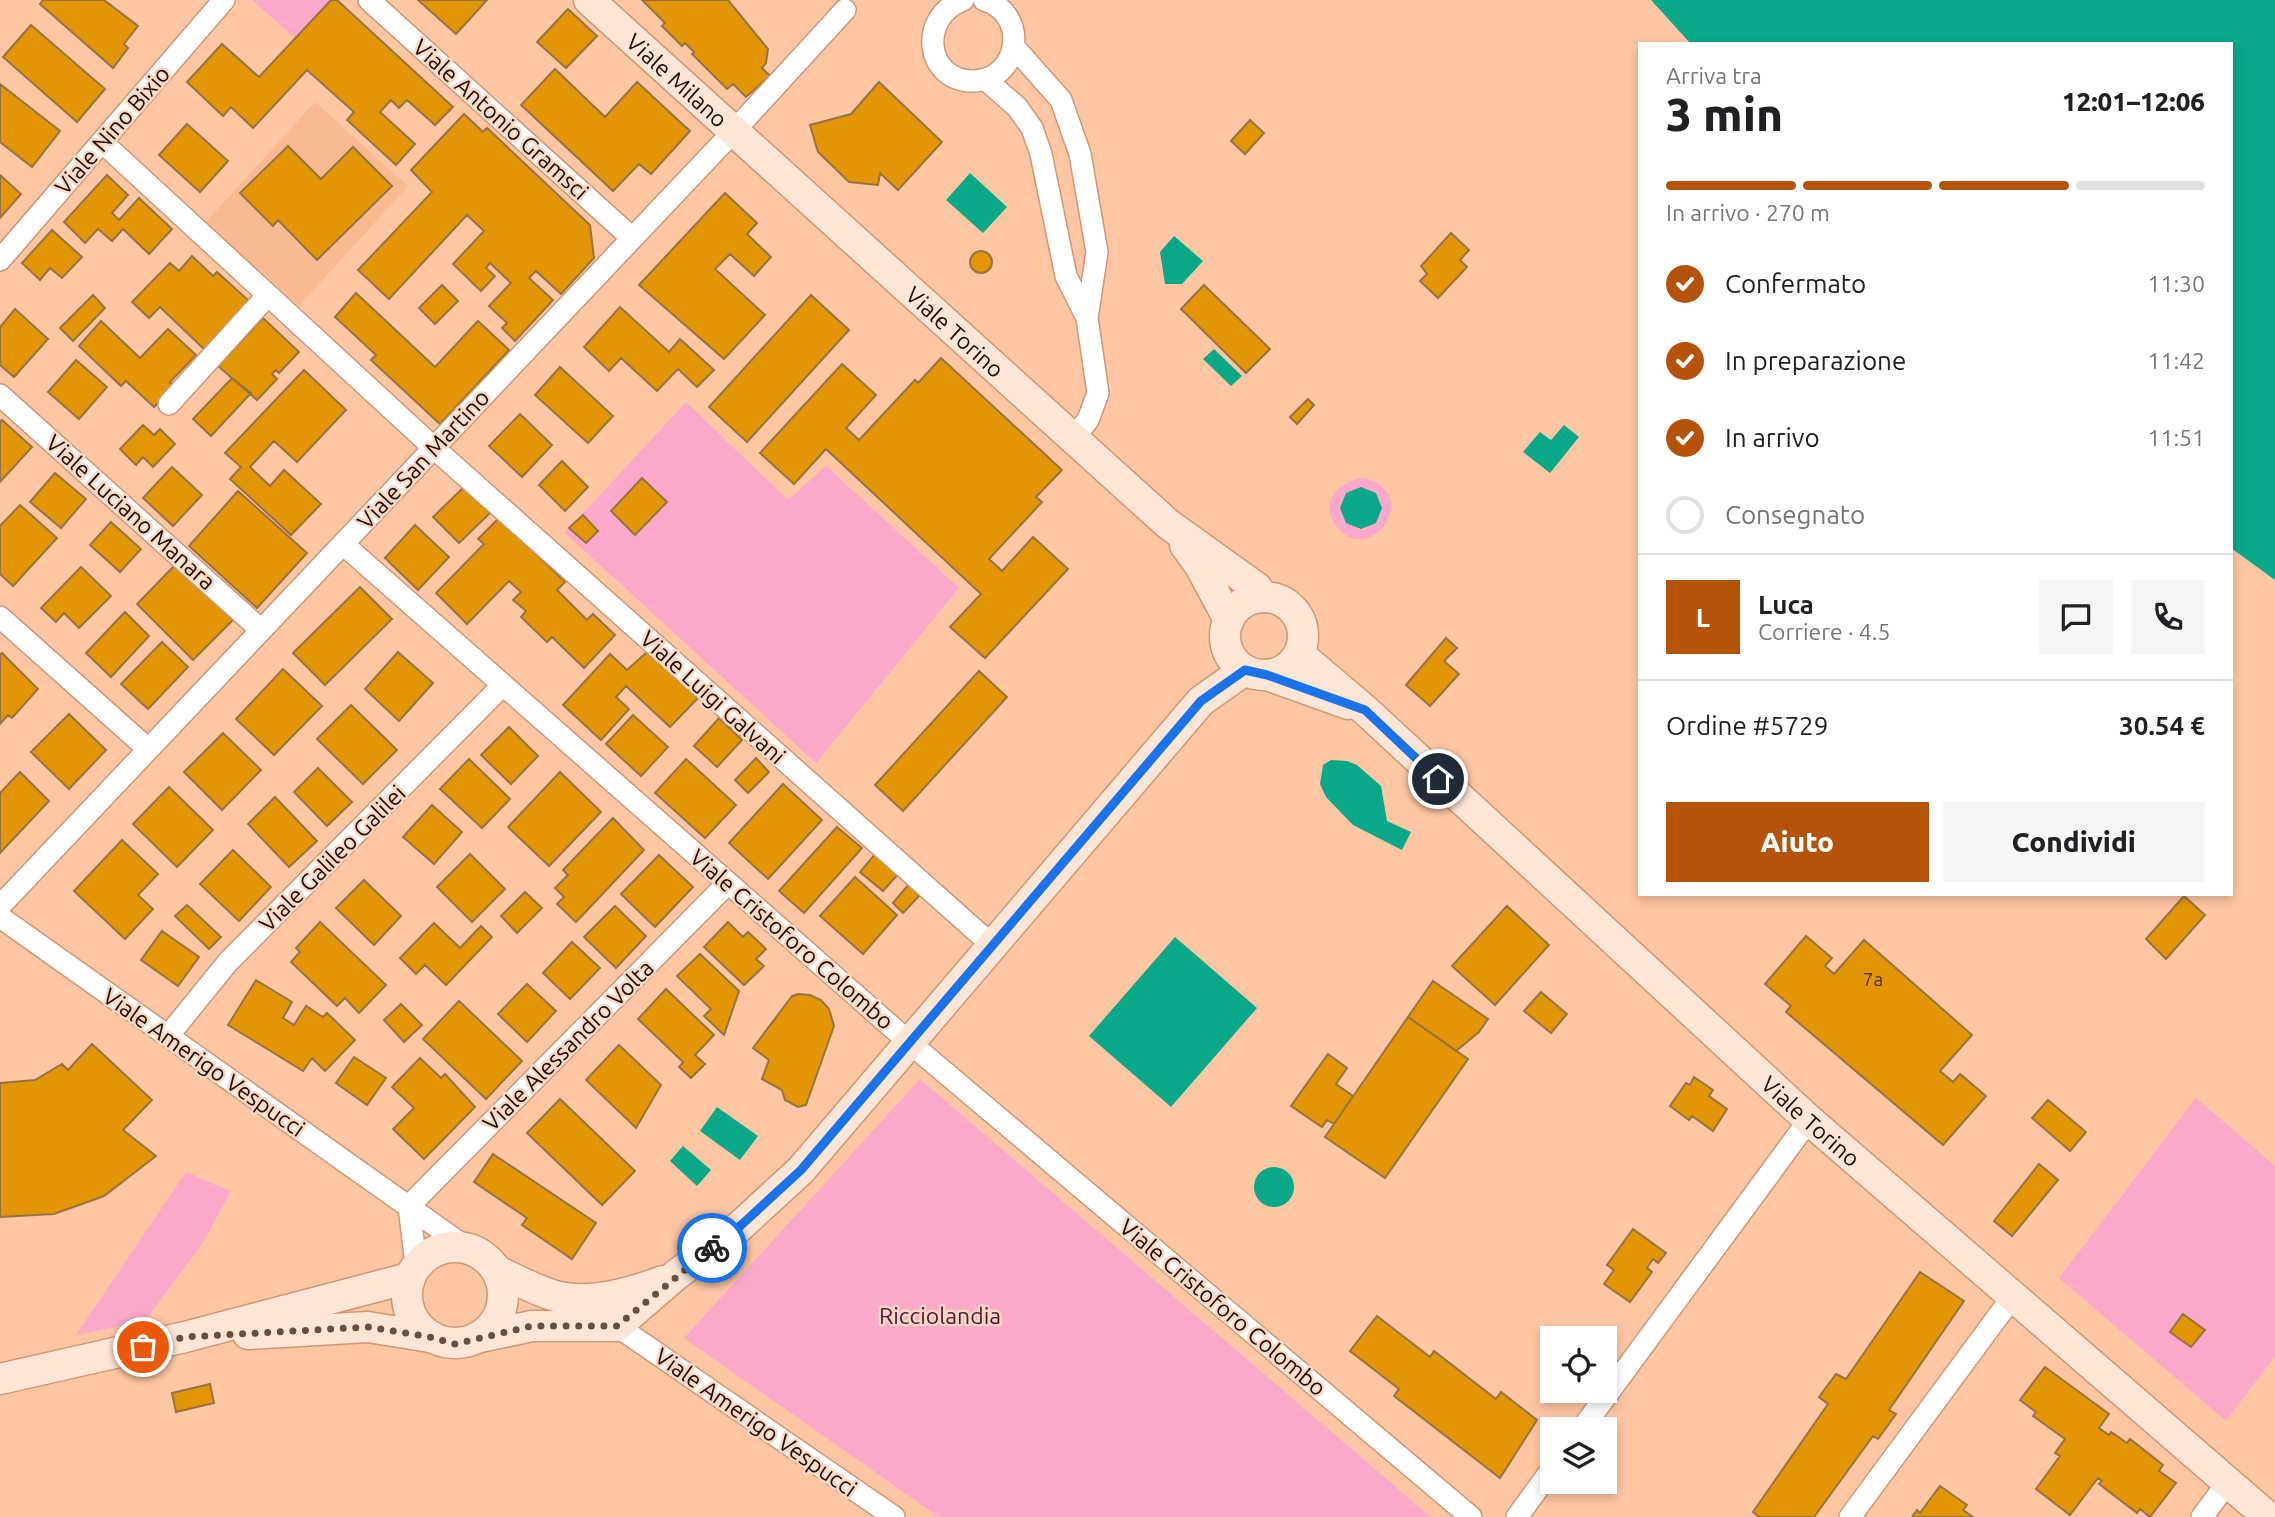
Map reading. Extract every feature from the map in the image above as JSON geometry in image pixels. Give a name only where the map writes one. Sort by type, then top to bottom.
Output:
[{"type":"street","name":"Viale Nino Bixio","points":[[0,260],[224,0]]},
{"type":"street","name":"Viale Antonio Gramsci","points":[[369,0],[632,238]]},
{"type":"street","name":"Viale Milano","points":[[589,0],[733,132]]},
{"type":"street","points":[[962,0],[943,11],[936,22],[932,35],[933,48],[937,60],[946,71],[958,78],[972,81],[985,79],[1004,67],[1014,47],[1015,34],[1011,21],[1003,10],[984,0]]},
{"type":"street","name":"Viale San Martino","points":[[0,906],[733,132],[845,10]]},
{"type":"street","points":[[1014,47],[1061,100],[1080,154],[1097,252],[1087,318],[1098,393],[1087,420],[1072,439]]},
{"type":"street","points":[[985,79],[1017,107],[1032,128],[1041,155],[1066,276],[1087,318]]},
{"type":"street","name":"Viale Torino","points":[[733,132],[1175,530],[1257,588],[1263,597]]},
{"type":"street","name":"Viale Luigi Galvani","points":[[102,142],[433,448],[992,946]]},
{"type":"street","points":[[169,404],[268,295]]},
{"type":"street","name":"Viale Luciano Manara","points":[[0,394],[261,630]]},
{"type":"street","name":"Viale Torino","points":[[1175,530],[1200,566],[1227,629]]},
{"type":"street","name":"Viale Cristoforo Colombo","points":[[343,544],[910,1043],[1471,1517]]},
{"type":"street","points":[[185,1337],[368,1327],[455,1344],[532,1326],[617,1326],[676,1275],[739,1227],[801,1170],[1201,701],[1233,613],[1247,601],[1263,597],[1281,601],[1295,611],[1300,619],[1303,637],[1299,654],[1286,668],[1256,672],[1201,701]]},
{"type":"street","points":[[0,617],[148,749]]},
{"type":"street","points":[[1227,629],[1231,657],[1256,672]]},
{"type":"street","name":"Viale Torino","points":[[1299,654],[1365,710],[1810,1121],[2267,1517]]},
{"type":"street","name":"Viale Torino","points":[[1256,672],[1365,710]]},
{"type":"street","name":"Viale Galileo Galilei","points":[[168,1036],[228,962],[503,685]]},
{"type":"street","name":"Viale Alessandro Volta","points":[[409,1206],[728,883]]},
{"type":"street","name":"Viale Amerigo Vespucci","points":[[0,917],[467,1248]]},
{"type":"street","points":[[1591,1417],[1810,1121]]},
{"type":"street","points":[[409,1206],[413,1271],[406,1294],[409,1311],[417,1326],[430,1337]]},
{"type":"street","points":[[0,1379],[185,1337],[413,1271],[426,1255],[453,1247],[467,1248],[489,1261],[498,1271],[503,1285],[504,1300],[500,1315],[492,1327],[480,1337]]},
{"type":"street","points":[[498,1271],[554,1296],[587,1298],[639,1290],[676,1275]]},
{"type":"street","points":[[1850,1517],[2013,1296]]},
{"type":"street","name":"Viale Amerigo Vespucci","points":[[617,1326],[894,1517]]},
{"type":"street","points":[[2202,1517],[2228,1482]]},
{"type":"street","points":[[1517,1517],[1540,1485]]},
{"type":"shaded area","points":[[315,102],[408,186],[299,306],[206,222]]},
{"type":"green space","points":[[252,0],[331,0],[295,38]]},
{"type":"green space","points":[[686,402],[788,500],[826,466],[959,588],[816,763],[565,533]]},
{"type":"green space","points":[[1364,478],[1381,486],[1390,497],[1391,511],[1386,524],[1376,534],[1364,539],[1350,538],[1337,527],[1330,510],[1331,501],[1339,488]],"holes":[[[1344,496],[1379,496],[1365,529],[1357,529]]]},
{"type":"green space","name":"Ricciolandia","points":[[920,1079],[1431,1517],[939,1517],[684,1338]]},
{"type":"green space","points":[[2196,1098],[2275,1166],[2275,1356],[2226,1421],[2059,1278]]},
{"type":"green space","points":[[186,1172],[231,1191],[202,1244],[145,1321],[76,1335]]},
{"type":"water","points":[[1651,0],[2275,0],[2275,580],[2233,549],[2233,42],[1689,42]]},
{"type":"water","points":[[970,173],[1007,207],[983,233],[946,200]]},
{"type":"water","points":[[1174,236],[1203,261],[1182,284],[1165,284],[1160,252]]},
{"type":"water","points":[[1214,349],[1242,376],[1231,386],[1203,359]]},
{"type":"water","points":[[1564,425],[1579,437],[1550,473],[1523,452],[1540,432],[1551,440]]},
{"type":"water","points":[[1361,487],[1376,493],[1382,508],[1376,523],[1361,529],[1346,523],[1340,508],[1346,493]]},
{"type":"water","points":[[1331,760],[1357,765],[1381,786],[1387,821],[1411,832],[1402,850],[1353,825],[1326,797],[1320,784],[1323,765]]},
{"type":"water","points":[[1175,937],[1257,1008],[1171,1107],[1089,1036]]},
{"type":"water","points":[[717,1107],[758,1136],[740,1160],[700,1131]]},
{"type":"water","points":[[683,1146],[711,1170],[697,1186],[670,1161]]},
{"type":"water","points":[[1274,1167],[1288,1173],[1294,1187],[1288,1201],[1274,1207],[1260,1201],[1254,1187],[1260,1173]]},
{"type":"building","points":[[43,0],[104,0],[138,26],[124,44],[128,48],[113,68],[40,4]]},
{"type":"building","points":[[331,0],[337,0],[453,107],[435,125],[407,100],[399,108],[391,100],[380,112],[415,144],[396,165],[347,120],[354,112],[307,70],[253,128],[231,107],[223,116],[187,82],[222,44],[259,77]]},
{"type":"building","points":[[418,0],[487,0],[456,34]]},
{"type":"building","points":[[642,0],[728,0],[768,49],[766,63],[762,68],[770,76],[746,97],[733,84],[727,89],[692,54],[694,52],[685,43],[682,46],[662,26],[665,23]]},
{"type":"building","points":[[568,9],[597,36],[566,68],[537,42]]},
{"type":"building","points":[[31,25],[105,89],[77,122],[3,57]]},
{"type":"building","points":[[555,69],[605,117],[637,82],[690,131],[651,174],[639,164],[613,191],[521,105]]},
{"type":"building","points":[[879,82],[942,142],[898,190],[880,173],[878,185],[849,182],[818,152],[810,125],[851,114]]},
{"type":"building","points":[[0,84],[60,131],[32,167],[0,142]]},
{"type":"building","points":[[464,114],[483,132],[487,128],[590,225],[594,258],[561,294],[536,271],[529,278],[553,300],[515,341],[502,328],[507,323],[489,306],[511,283],[490,263],[486,268],[495,276],[481,291],[453,264],[484,231],[467,215],[389,299],[358,270],[432,192],[411,170]]},
{"type":"building","points":[[1250,120],[1264,133],[1245,154],[1231,141]]},
{"type":"building","points":[[187,124],[228,161],[200,192],[159,155]]},
{"type":"building","points":[[288,146],[321,179],[353,147],[392,186],[317,260],[278,220],[273,226],[240,193]]},
{"type":"building","points":[[0,175],[21,194],[0,218]]},
{"type":"building","points":[[107,175],[128,195],[112,213],[119,220],[139,198],[172,229],[149,254],[123,229],[112,241],[98,229],[85,243],[64,222]]},
{"type":"building","points":[[725,193],[757,223],[747,234],[771,257],[754,276],[730,254],[715,269],[765,315],[724,359],[639,285]]},
{"type":"building","points":[[52,230],[82,257],[62,278],[50,268],[40,280],[22,263]]},
{"type":"building","points":[[1451,233],[1469,250],[1460,260],[1467,267],[1438,298],[1420,281],[1427,274],[1421,266]]},
{"type":"building","points":[[981,251],[989,254],[992,262],[989,270],[981,273],[973,270],[970,262],[973,254]]},
{"type":"building","points":[[192,256],[213,276],[217,272],[250,302],[205,350],[160,307],[149,318],[132,302],[170,263],[179,271]]},
{"type":"building","points":[[442,285],[458,301],[435,324],[419,308]]},
{"type":"building","points":[[1204,285],[1270,349],[1246,373],[1181,309]]},
{"type":"building","points":[[356,293],[435,367],[478,321],[509,350],[440,424],[371,360],[376,355],[335,317]]},
{"type":"building","points":[[93,295],[105,308],[73,341],[60,328]]},
{"type":"building","points":[[811,295],[849,330],[747,442],[709,407]]},
{"type":"building","points":[[620,307],[669,352],[680,339],[714,370],[697,387],[678,369],[657,391],[621,358],[609,371],[584,347]]},
{"type":"building","points":[[15,309],[48,339],[14,377],[0,365],[0,327]]},
{"type":"building","points":[[263,318],[299,352],[279,373],[276,370],[272,374],[277,379],[257,400],[218,366]]},
{"type":"building","points":[[101,321],[140,358],[168,329],[196,355],[170,382],[174,386],[154,407],[126,381],[121,386],[79,346]]},
{"type":"building","points":[[941,358],[1062,470],[1036,497],[1042,502],[989,559],[1002,571],[1033,537],[1068,569],[985,658],[950,627],[981,594],[826,449],[794,484],[760,453],[842,364],[876,395],[846,428],[859,440],[915,380],[918,383]]},
{"type":"building","points":[[76,360],[107,387],[79,419],[48,392]]},
{"type":"building","points":[[560,367],[613,416],[588,443],[535,395]]},
{"type":"building","points":[[304,370],[346,410],[297,462],[274,441],[250,467],[270,486],[284,470],[321,504],[291,535],[230,479],[241,467],[225,453]]},
{"type":"building","points":[[232,378],[251,393],[211,436],[193,419]]},
{"type":"building","points":[[1308,399],[1314,405],[1297,424],[1290,417]]},
{"type":"building","points":[[520,414],[552,445],[522,477],[489,446]]},
{"type":"building","points":[[2,420],[32,447],[0,482],[0,422]]},
{"type":"building","points":[[143,425],[154,435],[160,429],[175,444],[153,467],[143,457],[136,465],[120,449]]},
{"type":"building","points":[[562,461],[588,487],[565,511],[539,485]]},
{"type":"building","points":[[172,467],[202,495],[173,526],[143,498]]},
{"type":"building","points":[[55,473],[86,499],[61,528],[30,502]]},
{"type":"building","points":[[642,478],[667,502],[635,535],[611,511]]},
{"type":"building","points":[[464,487],[490,513],[459,543],[433,517]]},
{"type":"building","points":[[238,491],[307,553],[257,608],[189,546]]},
{"type":"building","points":[[20,505],[57,538],[13,586],[0,574],[0,526]]},
{"type":"building","points":[[583,515],[598,531],[586,543],[569,528]]},
{"type":"building","points":[[499,518],[565,582],[557,590],[587,620],[593,614],[615,635],[584,668],[552,637],[547,642],[521,617],[526,611],[513,600],[521,592],[509,581],[467,624],[436,593],[484,544],[478,539]]},
{"type":"building","points":[[111,522],[141,549],[120,572],[90,545]]},
{"type":"building","points":[[415,525],[449,557],[418,590],[385,558]]},
{"type":"building","points":[[176,564],[233,620],[193,660],[137,604]]},
{"type":"building","points":[[81,567],[111,596],[79,628],[64,613],[56,622],[41,608]]},
{"type":"building","points":[[360,587],[392,619],[325,685],[293,653]]},
{"type":"building","points":[[125,612],[149,636],[111,677],[86,653]]},
{"type":"building","points":[[1446,638],[1457,648],[1444,661],[1459,674],[1430,706],[1406,685]]},
{"type":"building","points":[[162,642],[188,667],[148,709],[121,684]]},
{"type":"building","points":[[648,651],[698,698],[670,727],[626,686],[616,697],[629,709],[601,740],[563,705],[610,654],[627,670]]},
{"type":"building","points":[[398,652],[433,683],[399,721],[365,689]]},
{"type":"building","points":[[2,653],[38,689],[12,718],[8,715],[0,724],[0,655]]},
{"type":"building","points":[[283,669],[322,706],[274,755],[236,719]]},
{"type":"building","points":[[979,671],[1007,697],[903,811],[875,785]]},
{"type":"building","points":[[351,705],[397,750],[363,784],[317,739]]},
{"type":"building","points":[[69,714],[106,750],[69,789],[31,752]]},
{"type":"building","points":[[633,715],[668,747],[641,776],[606,744]]},
{"type":"building","points":[[719,718],[742,740],[717,767],[694,746]]},
{"type":"building","points":[[509,727],[538,756],[511,784],[481,755]]},
{"type":"building","points":[[223,733],[261,770],[222,810],[184,772]]},
{"type":"building","points":[[756,758],[769,772],[748,793],[735,780]]},
{"type":"building","points":[[469,759],[510,799],[482,828],[440,789]]},
{"type":"building","points":[[686,759],[736,805],[705,838],[655,793]]},
{"type":"building","points":[[318,768],[352,802],[327,826],[294,792]]},
{"type":"building","points":[[20,772],[49,801],[0,853],[0,793]]},
{"type":"building","points":[[560,772],[601,812],[549,866],[508,827]]},
{"type":"building","points":[[783,784],[822,820],[768,879],[729,843]]},
{"type":"building","points":[[169,787],[213,830],[177,867],[133,824]]},
{"type":"building","points":[[275,797],[317,841],[289,867],[248,824]]},
{"type":"building","points":[[432,805],[462,832],[434,864],[403,837]]},
{"type":"building","points":[[613,818],[644,850],[576,922],[557,904],[564,897],[555,888],[568,875],[563,870]]},
{"type":"building","points":[[837,827],[862,848],[804,913],[779,891]]},
{"type":"building","points":[[122,840],[158,874],[138,895],[153,909],[125,939],[74,891]]},
{"type":"building","points":[[233,850],[271,887],[239,921],[200,884]]},
{"type":"building","points":[[876,853],[899,873],[883,891],[860,872]]},
{"type":"building","points":[[470,854],[505,889],[472,922],[437,887]]},
{"type":"building","points":[[659,855],[693,887],[655,927],[621,894]]},
{"type":"building","points":[[855,877],[897,915],[863,954],[820,916]]},
{"type":"building","points":[[364,880],[401,916],[374,945],[336,908]]},
{"type":"building","points":[[909,884],[920,895],[903,913],[893,903]]},
{"type":"building","points":[[525,892],[542,908],[517,933],[501,916]]},
{"type":"building","points":[[2184,896],[2205,915],[2166,959],[2146,939]]},
{"type":"building","points":[[187,905],[221,937],[209,949],[175,916]]},
{"type":"building","points":[[615,906],[646,936],[616,968],[584,937]]},
{"type":"building","points":[[1507,906],[1549,945],[1495,1005],[1452,966]]},
{"type":"building","points":[[320,922],[386,985],[359,1013],[345,998],[337,1006],[291,962],[300,952],[296,948]]},
{"type":"building","points":[[728,922],[743,937],[748,932],[766,949],[756,959],[764,966],[744,985],[704,947]]},
{"type":"building","points":[[434,923],[460,948],[481,926],[492,937],[446,985],[425,965],[416,974],[400,958]]},
{"type":"building","points":[[162,931],[199,957],[178,986],[141,960]]},
{"type":"building","points":[[1806,936],[1832,958],[1825,966],[1834,974],[1864,940],[1972,1035],[1940,1071],[1953,1082],[1960,1074],[1986,1096],[1943,1145],[1786,1012],[1791,1006],[1765,984]]},
{"type":"building","points":[[572,942],[600,968],[570,999],[543,973]]},
{"type":"building","points":[[700,954],[739,991],[724,1035],[704,1016],[711,1009],[677,976]]},
{"type":"building","points":[[256,980],[292,1002],[283,1018],[294,1025],[306,1006],[323,1017],[327,1013],[355,1040],[325,1071],[312,1058],[303,1071],[228,1025]]},
{"type":"building","points":[[1433,981],[1488,1019],[1479,1032],[1456,1051],[1408,1017]]},
{"type":"building","points":[[527,984],[556,1011],[527,1042],[498,1014]]},
{"type":"building","points":[[666,989],[714,1035],[695,1055],[705,1064],[691,1078],[679,1067],[683,1062],[638,1019]]},
{"type":"building","points":[[1541,992],[1567,1014],[1551,1033],[1524,1011]]},
{"type":"building","points":[[798,994],[821,1000],[829,1009],[834,1026],[806,1105],[798,1107],[785,1100],[782,1090],[762,1079],[769,1060],[753,1048],[792,996]]},
{"type":"building","points":[[459,1001],[522,1061],[486,1099],[423,1039]]},
{"type":"building","points":[[401,1004],[422,1025],[404,1042],[384,1020]]},
{"type":"building","points":[[1408,1017],[1468,1059],[1385,1178],[1325,1137]]},
{"type":"building","points":[[92,1044],[152,1100],[123,1130],[156,1156],[104,1196],[54,1214],[0,1217],[0,1083],[35,1080],[62,1064],[68,1070]]},
{"type":"building","points":[[619,1045],[661,1085],[636,1128],[586,1080]]},
{"type":"building","points":[[1328,1054],[1347,1068],[1336,1084],[1353,1096],[1334,1124],[1327,1120],[1322,1127],[1291,1106]]},
{"type":"building","points":[[354,1057],[386,1078],[367,1105],[336,1083]]},
{"type":"building","points":[[420,1058],[441,1078],[445,1074],[475,1107],[424,1159],[393,1129],[414,1108],[392,1087]]},
{"type":"building","points":[[1694,1077],[1713,1090],[1709,1096],[1727,1109],[1713,1131],[1692,1116],[1689,1120],[1670,1106],[1686,1083],[1690,1085]]},
{"type":"building","points":[[560,1099],[635,1171],[602,1205],[527,1133]]},
{"type":"building","points":[[2048,1100],[2086,1132],[2070,1151],[2032,1118]]},
{"type":"building","points":[[493,1154],[596,1223],[572,1259],[522,1225],[527,1218],[474,1182]]},
{"type":"building","points":[[2039,1164],[2058,1180],[2012,1236],[1994,1221]]},
{"type":"building","points":[[1633,1229],[1666,1253],[1658,1263],[1653,1259],[1647,1268],[1652,1272],[1630,1302],[1604,1284],[1614,1270],[1607,1265]]},
{"type":"building","points":[[1920,1272],[1964,1301],[1889,1410],[1896,1414],[1878,1439],[1873,1436],[1814,1517],[1759,1517],[1753,1512],[1828,1404],[1819,1397],[1836,1374],[1846,1379]]},
{"type":"building","points":[[2183,1314],[2205,1330],[2191,1347],[2170,1332]]},
{"type":"building","points":[[1377,1316],[1430,1357],[1434,1351],[1496,1399],[1501,1392],[1537,1420],[1500,1478],[1394,1396],[1399,1389],[1350,1351]]},
{"type":"building","points":[[2045,1367],[2109,1414],[2099,1428],[2109,1435],[2111,1432],[2127,1443],[2130,1439],[2163,1465],[2159,1471],[2176,1483],[2150,1517],[2140,1509],[2137,1513],[2099,1484],[2102,1481],[2098,1478],[2070,1515],[2036,1489],[2060,1456],[2055,1453],[2065,1439],[2033,1416],[2036,1412],[2020,1400]]},
{"type":"building","points":[[210,1384],[214,1403],[176,1412],[172,1393]]},
{"type":"building","points":[[1940,1486],[1967,1505],[1963,1510],[1973,1517],[1912,1517],[1917,1510],[1920,1513]]},
{"type":"way so far","points":[[143,1347],[185,1337],[368,1327],[455,1344],[532,1326],[617,1326],[712,1248]]},
{"type":"route","points":[[712,1248],[801,1170],[1201,701],[1245,670],[1267,675],[1365,710],[1438,779]]}]
